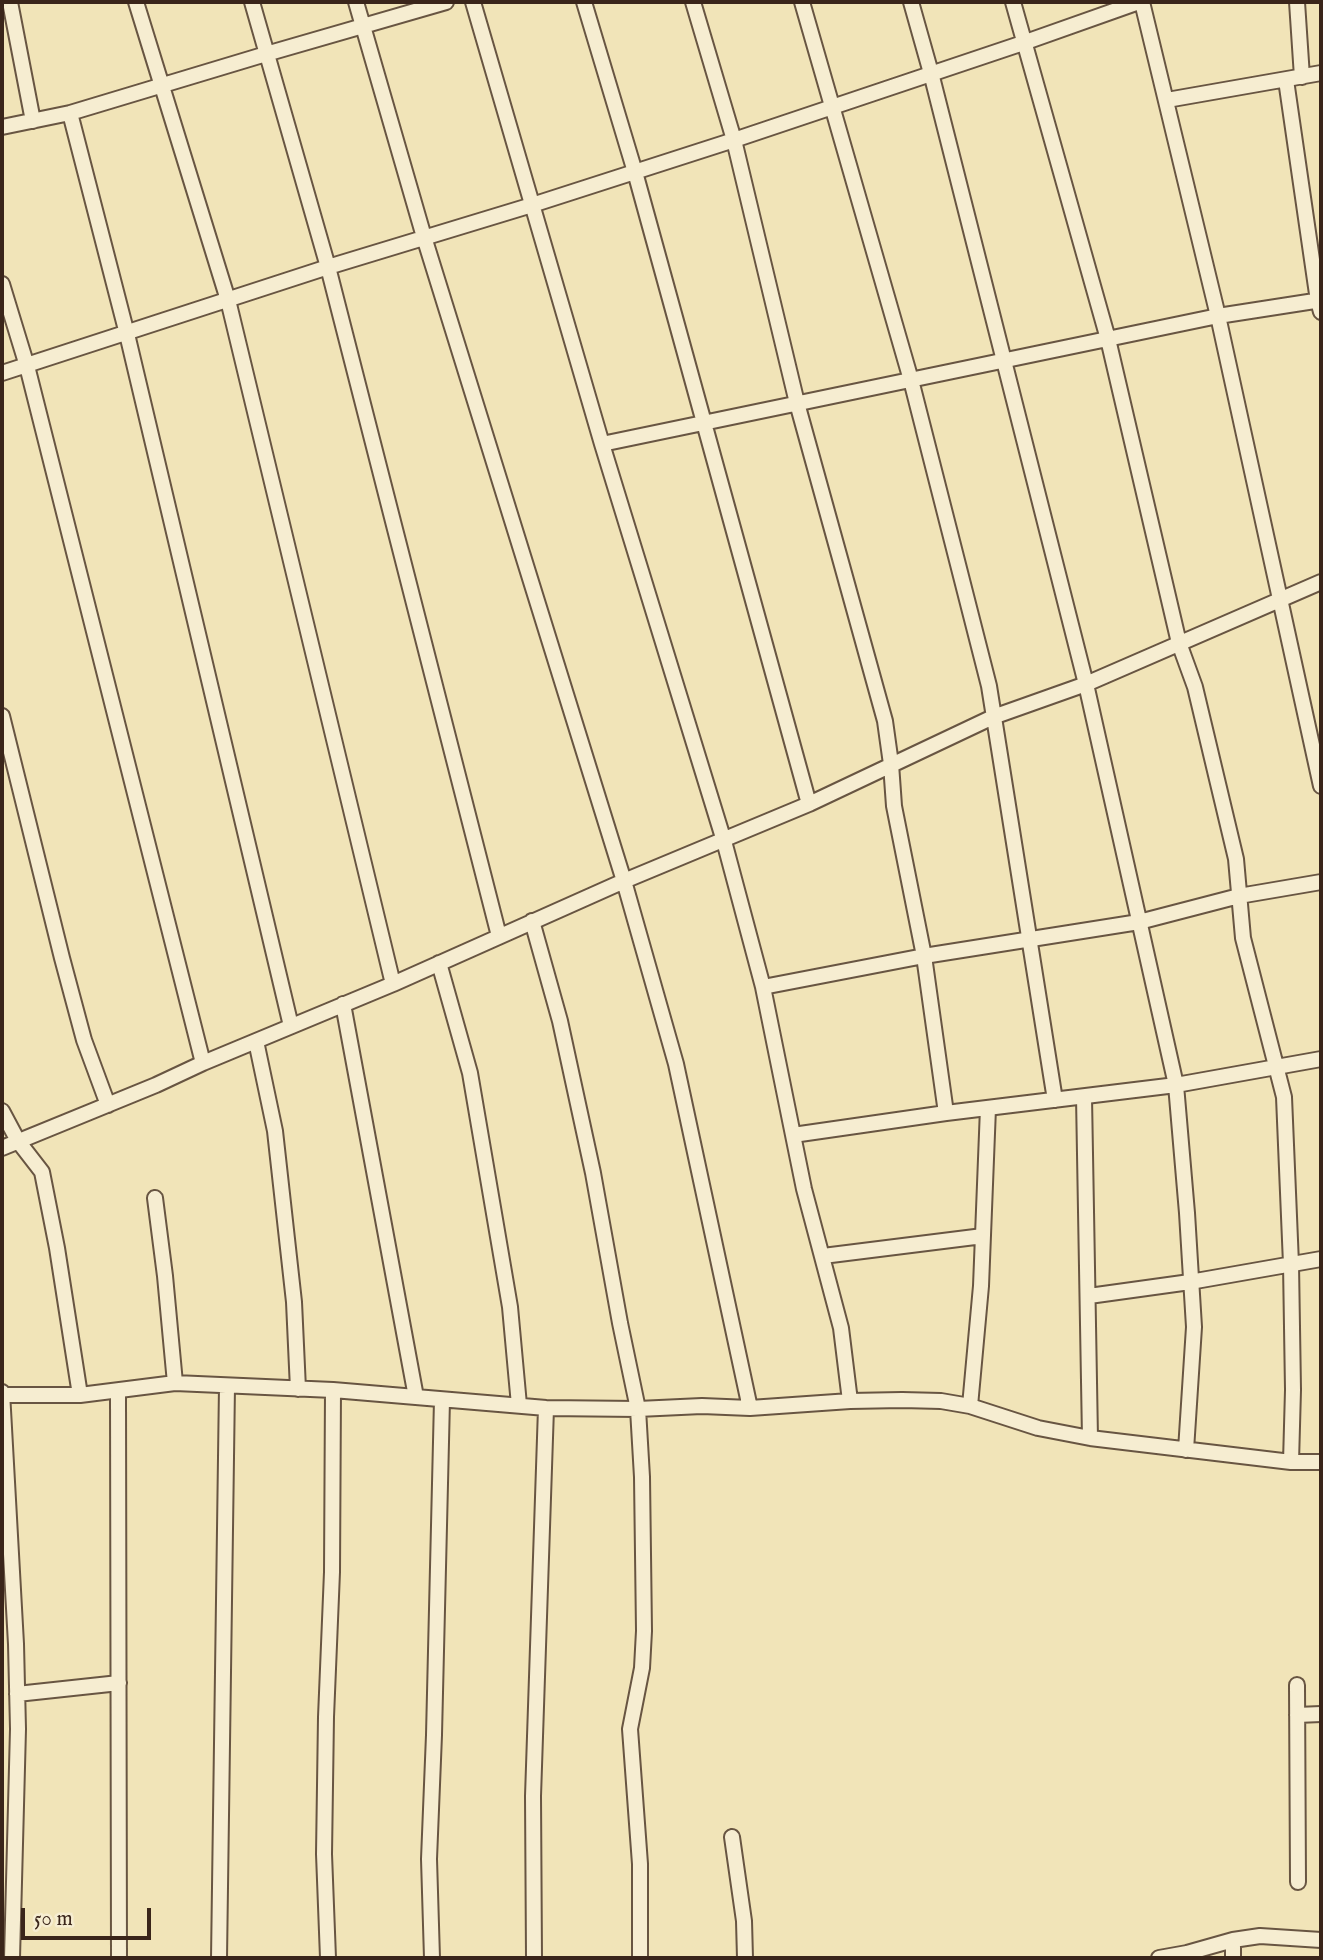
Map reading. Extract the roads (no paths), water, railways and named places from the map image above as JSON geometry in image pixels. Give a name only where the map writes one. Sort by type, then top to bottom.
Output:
[{"type":"street","points":[[10,2],[33,121]]},
{"type":"street","points":[[136,2],[228,300],[393,984]]},
{"type":"street","points":[[252,2],[328,267],[499,936]]},
{"type":"street","points":[[356,2],[424,237],[624,881],[676,1064],[750,1409]]},
{"type":"street","points":[[2,127],[70,113],[446,2]]},
{"type":"street","points":[[473,2],[602,443],[724,841],[763,987],[804,1189],[841,1328],[850,1401]]},
{"type":"street","points":[[583,2],[635,172],[809,804]]},
{"type":"street","points":[[693,2],[734,140],[797,402],[885,722],[894,806],[925,956],[946,1113]]},
{"type":"street","points":[[802,2],[911,380],[989,686],[1055,1100]]},
{"type":"street","points":[[911,2],[1086,684],[1175,1085],[1194,1327],[1186,1450]]},
{"type":"street","points":[[1013,2],[1108,339],[1180,643],[1195,687],[1236,859],[1243,938],[1284,1097],[1291,1264],[1291,1462]]},
{"type":"street","points":[[2,373],[328,267],[734,140],[1140,2],[1167,100],[1218,316],[1321,786]]},
{"type":"street","points":[[1297,2],[1302,77]]},
{"type":"street","points":[[1167,100],[1321,73]]},
{"type":"street","points":[[602,443],[1218,316],[1320,304],[1286,80]]},
{"type":"street","points":[[70,113],[127,334],[291,1026]]},
{"type":"street","points":[[2,284],[27,366],[203,1063]]},
{"type":"street","points":[[2,1148],[393,984],[624,881],[724,841],[993,717],[1086,684],[1321,582]]},
{"type":"street","points":[[2,716],[84,1040],[108,1105]]},
{"type":"street","points":[[763,987],[925,956],[1139,922],[1239,896],[1321,882]]},
{"type":"street","points":[[532,921],[560,1021],[593,1173],[638,1409],[642,1477],[644,1631],[642,1668],[630,1729],[640,1864],[640,1958]]},
{"type":"street","points":[[439,963],[470,1073],[510,1307],[519,1405]]},
{"type":"street","points":[[343,1004],[416,1397]]},
{"type":"street","points":[[256,1041],[275,1131],[294,1302],[298,1389]]},
{"type":"street","points":[[793,1135],[1175,1085],[1321,1059]]},
{"type":"street","points":[[1084,1097],[1090,1438]]},
{"type":"street","points":[[970,1406],[981,1286],[988,1108]]},
{"type":"street","points":[[2,1111],[18,1141],[42,1172],[80,1395]]},
{"type":"street","points":[[155,1199],[174,1383]]},
{"type":"street","points":[[822,1256],[983,1236]]},
{"type":"street","points":[[1089,1296],[1191,1282],[1321,1259]]},
{"type":"street","points":[[12,1958],[19,1729],[2,1394],[80,1395],[174,1383],[333,1390],[546,1408],[638,1409],[702,1406],[750,1409],[850,1401],[941,1401],[970,1406],[1038,1428],[1090,1438],[1291,1462],[1321,1462]]},
{"type":"street","points":[[219,1958],[227,1386]]},
{"type":"street","points":[[328,1958],[325,1815],[326,1705],[332,1572],[333,1390]]},
{"type":"street","points":[[118,1391],[118,1958]]},
{"type":"street","points":[[432,1958],[429,1859],[442,1400]]},
{"type":"street","points":[[534,1958],[533,1796],[546,1408]]},
{"type":"street","points":[[18,1695],[119,1683]]},
{"type":"street","points":[[1297,1685],[1298,1882]]},
{"type":"street","points":[[1297,1715],[1321,1714]]},
{"type":"street","points":[[732,1837],[744,1921],[745,1958]]},
{"type":"street","points":[[1158,1958],[1260,1936],[1321,1941]]},
{"type":"street","points":[[1233,1940],[1233,1958]]}]
